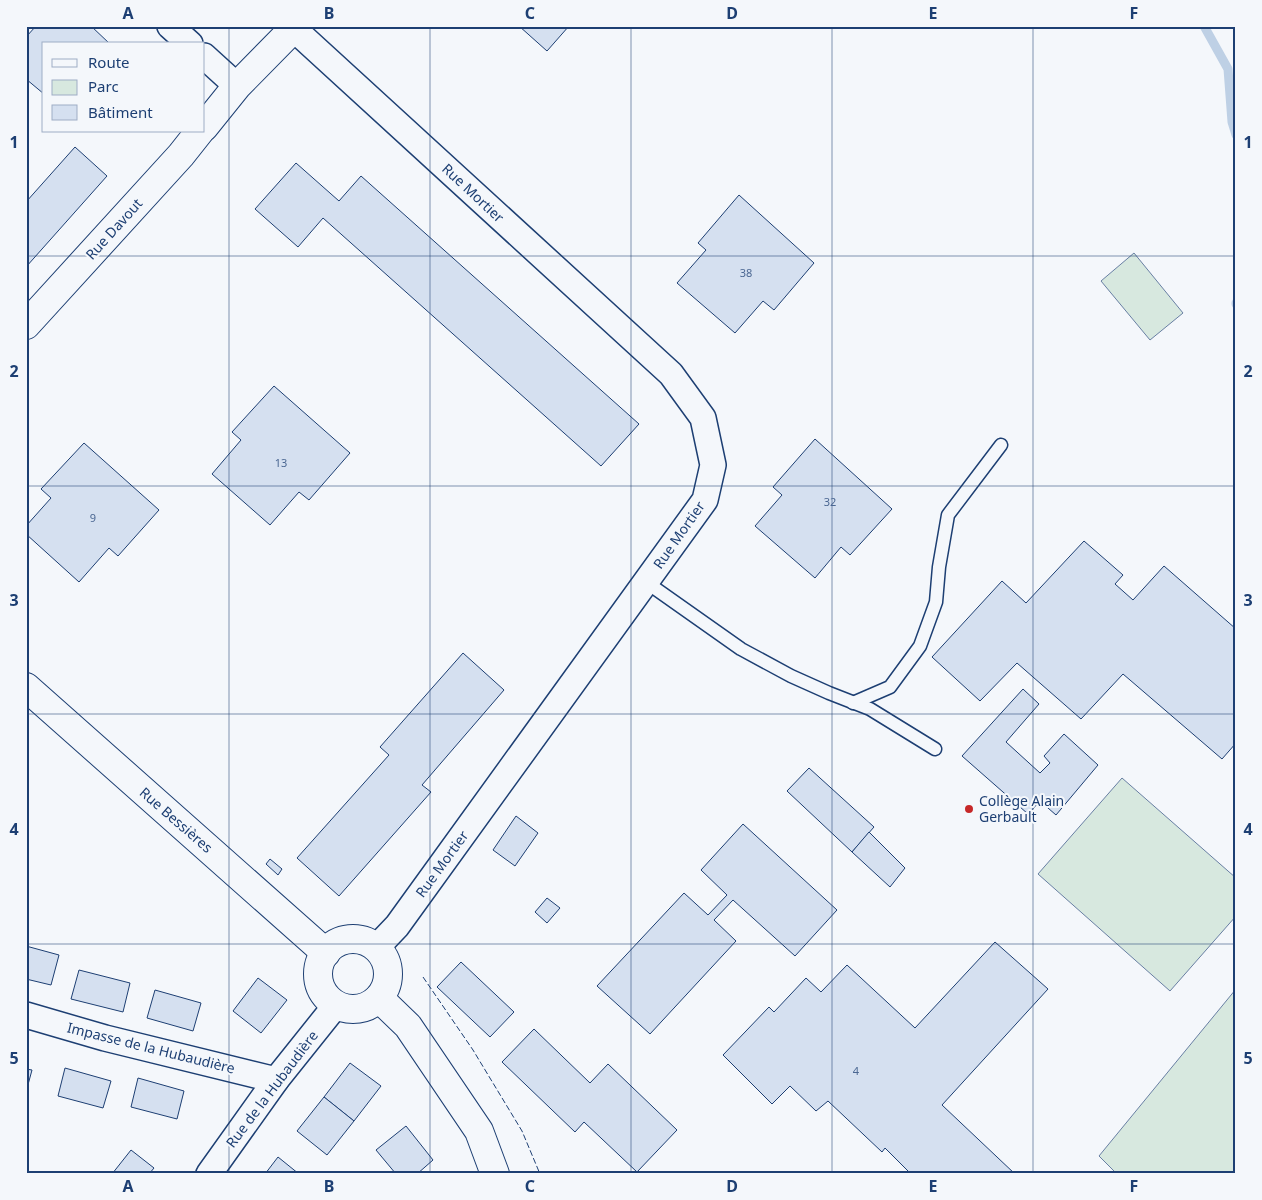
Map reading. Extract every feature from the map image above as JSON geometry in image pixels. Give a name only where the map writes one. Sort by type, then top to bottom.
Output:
[{"type":"street","points":[[170,26],[188,42]]},
{"type":"street","points":[[205,126],[237,86],[295,27]]},
{"type":"street","name":"Rue Mortier","points":[[295,27],[670,374],[702,418],[712,465],[705,500],[398,926],[376,948]]},
{"type":"street","points":[[205,57],[237,86]]},
{"type":"street","name":"Rue Davout","points":[[26,325],[181,155],[199,132]]},
{"type":"street","name":"Rue Bessières","points":[[26,687],[326,952]]},
{"type":"street","points":[[356,940],[367,942],[376,948],[383,957],[387,967],[388,978],[385,989],[379,998],[370,1005],[359,1009],[347,1009],[326,997],[320,987],[318,975],[320,963],[326,952],[334,945],[344,941],[356,940]]},
{"type":"street","points":[[379,998],[408,1026],[478,1131],[495,1174]]},
{"type":"street","name":"Rue de la Hubaudière","points":[[209,1174],[276,1080],[336,1004]]},
{"type":"street","name":"Impasse de la Hubaudière","points":[[26,1015],[105,1038],[276,1080]]},
{"type":"lane","points":[[853,703],[890,687],[920,646],[936,602],[939,567],[948,515],[1001,445]]},
{"type":"lane","points":[[646,582],[741,649],[791,676],[870,710],[935,749]]},
{"type":"green space","points":[[1134,253],[1183,313],[1150,340],[1101,281]]},
{"type":"green space","points":[[1122,778],[1236,878],[1236,916],[1170,991],[1038,874]]},
{"type":"green space","points":[[1236,989],[1236,1174],[1117,1174],[1099,1156]]},
{"type":"building","points":[[36,26],[91,26],[108,42],[42,42],[42,92],[26,79],[26,37]]},
{"type":"building","points":[[519,26],[569,26],[547,51]]},
{"type":"building","points":[[75,147],[107,176],[26,267],[26,202]]},
{"type":"building","points":[[296,163],[339,201],[361,176],[639,424],[601,466],[323,218],[298,247],[255,209]]},
{"type":"building","points":[[739,195],[814,263],[774,310],[763,301],[735,333],[677,283],[706,250],[698,243]]},
{"type":"building","points":[[274,386],[350,453],[309,500],[299,492],[270,525],[212,474],[241,440],[232,432]]},
{"type":"building","points":[[815,439],[892,509],[850,555],[841,547],[815,578],[755,526],[782,495],[773,487]]},
{"type":"building","points":[[84,443],[159,510],[118,556],[109,548],[79,582],[26,534],[26,526],[51,498],[41,489]]},
{"type":"building","points":[[1084,541],[1123,575],[1115,584],[1133,600],[1164,566],[1236,629],[1236,743],[1222,759],[1123,674],[1081,719],[1017,663],[980,701],[932,657],[1002,581],[1026,603]]},
{"type":"building","points":[[463,653],[504,690],[422,785],[431,792],[339,896],[297,858],[389,755],[380,747]]},
{"type":"building","points":[[1023,689],[1039,704],[1006,742],[1040,773],[1050,763],[1044,756],[1064,734],[1098,765],[1056,815],[1040,801],[1028,814],[962,756]]},
{"type":"building","points":[[809,768],[874,827],[852,852],[787,791]]},
{"type":"building","points":[[516,816],[538,833],[515,866],[493,850]]},
{"type":"building","points":[[743,824],[837,910],[795,956],[733,900],[714,920],[736,941],[650,1034],[597,986],[684,893],[708,915],[727,895],[701,870]]},
{"type":"building","points":[[869,832],[905,868],[890,887],[852,852]]},
{"type":"building","points":[[270,859],[282,869],[278,875],[266,864]]},
{"type":"building","points":[[547,898],[560,908],[547,923],[535,912]]},
{"type":"building","points":[[995,942],[1048,989],[942,1105],[1015,1174],[911,1174],[885,1148],[882,1152],[828,1101],[816,1111],[790,1086],[772,1104],[723,1055],[769,1007],[774,1012],[806,978],[821,992],[847,965],[915,1028]]},
{"type":"building","points":[[26,946],[59,955],[51,985],[26,979]]},
{"type":"building","points":[[461,962],[514,1012],[490,1037],[437,987]]},
{"type":"building","points":[[79,970],[130,983],[123,1012],[71,999]]},
{"type":"building","points":[[258,978],[287,1000],[261,1033],[233,1011]]},
{"type":"building","points":[[155,990],[201,1003],[193,1031],[147,1018]]},
{"type":"building","points":[[534,1029],[590,1083],[608,1064],[677,1130],[637,1172],[584,1122],[575,1132],[502,1062]]},
{"type":"building","points":[[350,1063],[381,1086],[354,1121],[324,1097]]},
{"type":"building","points":[[65,1068],[111,1081],[103,1108],[58,1096]]},
{"type":"building","points":[[26,1069],[32,1070],[26,1092]]},
{"type":"building","points":[[138,1078],[184,1091],[177,1119],[131,1107]]},
{"type":"building","points":[[324,1097],[354,1121],[327,1155],[297,1131]]},
{"type":"building","points":[[406,1126],[433,1160],[417,1174],[396,1174],[376,1150]]},
{"type":"building","points":[[131,1150],[154,1168],[149,1174],[112,1174]]},
{"type":"building","points":[[278,1157],[299,1174],[265,1174]]},
{"type":"waterway","points":[[1204,26],[1228,69],[1232,122],[1236,135]]},
{"type":"fence","points":[[423,977],[473,1050],[522,1131],[540,1174]]},
{"type":"place","name":"Collège Alain Gerbault","points":[[969,809]]}]
